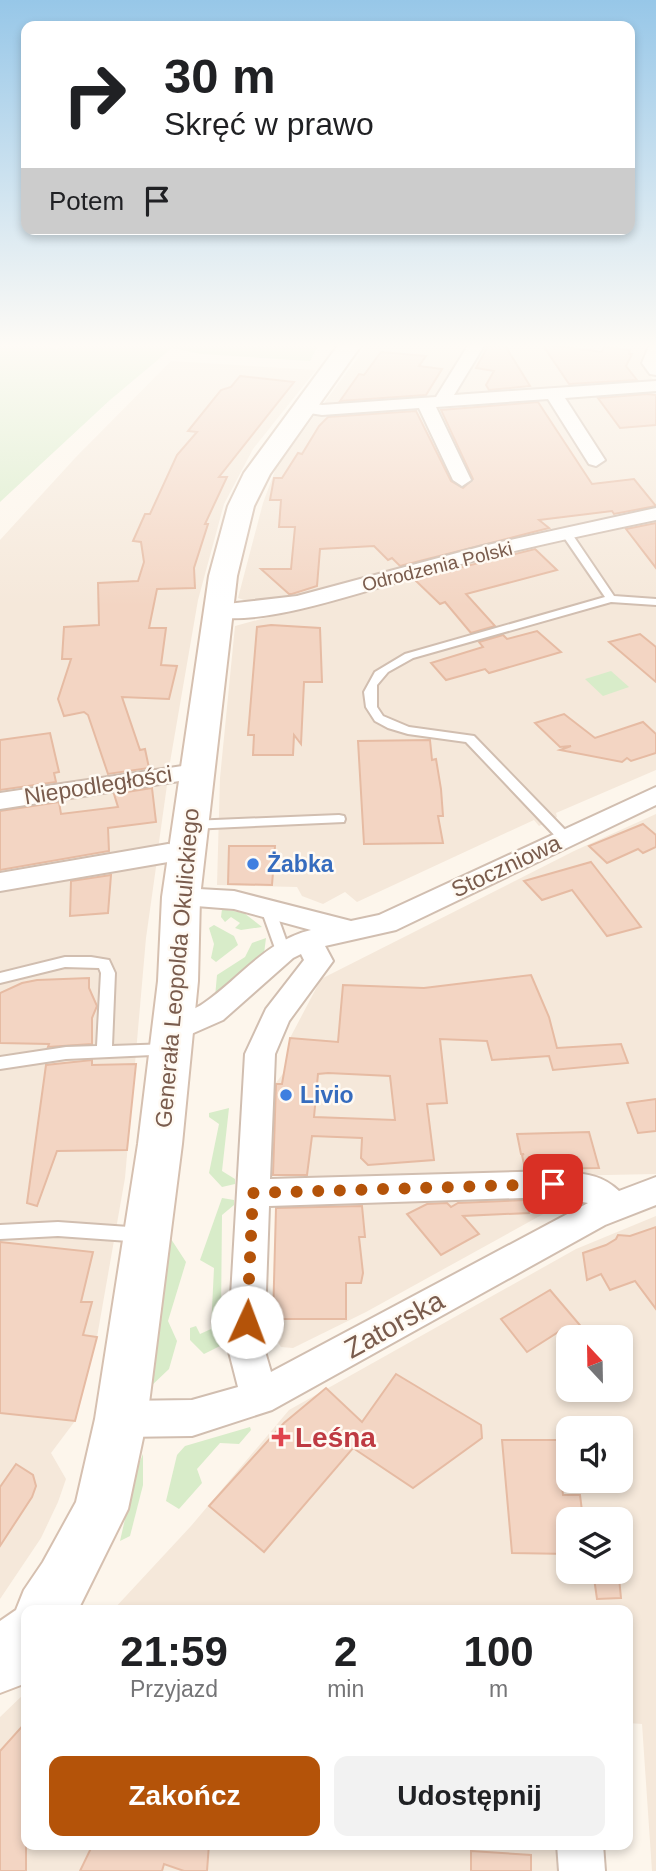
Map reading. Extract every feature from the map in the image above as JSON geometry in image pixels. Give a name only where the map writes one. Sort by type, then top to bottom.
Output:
[{"type":"street","name":"Generała Leopolda Okulickiego","points":[[47,1605],[63,1582],[101,1509],[121,1419],[171,1040],[181,897],[217,611],[241,506],[257,473],[286,431]]},
{"type":"street","points":[[439,431],[462,480]]},
{"type":"street","points":[[578,431],[596,460]]},
{"type":"street","name":"Odrodzenia Polski","points":[[217,611],[257,611],[289,605],[429,566],[656,514]]},
{"type":"street","name":"Niepodległości","points":[[0,800],[196,772]]},
{"type":"street","name":"Stoczniowa","points":[[171,1040],[213,1012],[296,946],[386,923],[656,795]]},
{"type":"street","points":[[0,882],[168,853],[188,839]]},
{"type":"street","name":"Stoczniowa","points":[[181,897],[234,900],[354,931]]},
{"type":"street","points":[[260,1398],[246,1348],[260,1054],[276,1017],[319,961],[296,946]]},
{"type":"street","points":[[253,1193],[553,1184],[595,1189],[613,1206]]},
{"type":"street","name":"Zatorska","points":[[121,1419],[192,1418],[260,1398],[613,1206],[656,1191]]},
{"type":"street","points":[[0,1664],[21,1640]]},
{"type":"street","points":[[580,1850],[582,1871]]},
{"type":"lane","points":[[566,533],[611,599]]},
{"type":"lane","points":[[565,838],[470,739],[399,729],[374,711],[370,703],[370,690],[383,671],[409,656],[611,599],[656,602]]},
{"type":"lane","points":[[188,839],[339,819]]},
{"type":"lane","points":[[268,909],[278,931],[296,946]]},
{"type":"lane","points":[[0,978],[72,961],[89,960],[104,964],[108,973],[104,1052]]},
{"type":"lane","points":[[0,1063],[65,1053],[104,1052],[171,1040]]},
{"type":"lane","points":[[0,1232],[58,1229],[147,1235]]},
{"type":"shaded area","points":[[101,431],[267,431],[253,449],[224,504],[198,600],[169,768],[0,796],[0,540]]},
{"type":"shaded area","points":[[303,431],[656,431],[656,509],[553,530],[300,597],[250,602],[238,598],[263,503],[276,468]]},
{"type":"shaded area","points":[[656,519],[656,770],[556,813],[557,817],[539,826],[534,820],[357,902],[345,892],[323,904],[302,896],[297,887],[217,885],[220,778],[235,626],[551,541]]},
{"type":"shaded area","points":[[168,778],[158,849],[0,877],[0,805]]},
{"type":"shaded area","points":[[656,814],[656,1174],[321,1181],[269,1175],[275,1084],[285,1071],[290,1038],[321,979],[574,851]]},
{"type":"shaded area","points":[[157,860],[146,938],[125,1178],[97,1337],[75,1421],[51,1453],[66,1479],[58,1502],[41,1538],[0,1599],[0,888]]},
{"type":"shaded area","points":[[553,1191],[556,1207],[366,1312],[293,1348],[281,1347],[273,1335],[276,1207]]},
{"type":"shaded area","points":[[656,1216],[656,1871],[652,1871],[642,1724],[633,1723],[633,1605],[118,1605],[191,1526],[289,1410],[576,1249]]},
{"type":"shaded area","points":[[21,1697],[21,1850],[565,1850],[566,1871],[0,1871],[0,1717]]},
{"type":"green space","points":[[0,431],[76,431],[0,502]]},
{"type":"green space","points":[[611,671],[629,687],[603,696],[585,679]]},
{"type":"green space","points":[[222,909],[244,913],[262,927],[241,930],[235,928],[240,923],[231,917],[225,922],[221,917]]},
{"type":"green space","points":[[214,925],[234,936],[238,945],[216,962],[211,958],[214,944],[209,928]]},
{"type":"green space","points":[[266,938],[264,954],[215,997],[217,975],[245,957],[252,943]]},
{"type":"green space","points":[[229,1108],[222,1171],[235,1179],[235,1184],[222,1187],[209,1173],[219,1124],[209,1117],[209,1113]]},
{"type":"green space","points":[[222,1198],[234,1200],[234,1205],[222,1215],[221,1316],[234,1324],[234,1339],[204,1354],[190,1340],[190,1328],[196,1326],[200,1334],[211,1329],[214,1268],[200,1260]]},
{"type":"green space","points":[[171,1239],[186,1262],[168,1321],[177,1341],[169,1369],[150,1387],[158,1285]]},
{"type":"green space","points":[[250,1427],[251,1430],[239,1444],[220,1443],[197,1469],[202,1483],[179,1509],[166,1501],[177,1455],[185,1446]]},
{"type":"green space","points":[[143,1454],[143,1485],[130,1536],[120,1541],[136,1471]]},
{"type":"building","points":[[191,431],[255,431],[219,477],[227,477],[205,524],[208,524],[194,568],[195,588],[157,589],[149,628],[166,628],[161,665],[177,666],[169,699],[122,697],[140,750],[145,749],[149,768],[108,774],[88,715],[84,712],[64,716],[58,699],[71,659],[62,659],[64,627],[99,625],[98,583],[138,581],[144,562],[141,542],[133,541],[145,514],[150,514],[177,455],[197,432]]},
{"type":"building","points":[[316,431],[426,431],[451,481],[463,488],[473,479],[451,431],[557,431],[592,484],[634,479],[656,506],[614,514],[612,511],[539,520],[549,528],[400,566],[392,558],[388,560],[374,546],[320,549],[317,586],[292,594],[261,569],[291,569],[295,527],[279,527],[281,500],[270,500],[274,478],[282,478],[298,453],[302,454]]},
{"type":"building","points":[[656,523],[656,568],[626,529]]},
{"type":"building","points":[[535,549],[557,570],[466,594],[495,626],[471,633],[445,602],[440,604],[414,579]]},
{"type":"building","points":[[271,625],[320,628],[322,682],[304,682],[301,744],[294,735],[293,755],[253,755],[254,735],[248,735],[257,627]]},
{"type":"building","points":[[537,631],[561,652],[489,673],[485,669],[446,680],[431,663],[483,647],[479,642],[503,635],[507,639]]},
{"type":"building","points":[[640,634],[656,647],[656,682],[609,642]]},
{"type":"building","points":[[564,714],[595,738],[643,722],[656,734],[656,753],[631,761],[627,758],[622,762],[560,750],[571,746],[560,747],[535,723]]},
{"type":"building","points":[[50,733],[59,772],[54,773],[56,782],[0,790],[0,740]]},
{"type":"building","points":[[430,740],[432,760],[436,759],[441,789],[443,816],[438,816],[443,843],[364,844],[358,741]]},
{"type":"building","points":[[152,788],[156,822],[108,828],[109,851],[0,870],[0,811],[59,802],[61,814],[118,807],[114,794]]},
{"type":"building","points":[[643,824],[656,835],[656,847],[643,853],[638,849],[607,863],[589,846]]},
{"type":"building","points":[[229,846],[275,846],[272,885],[228,884]]},
{"type":"building","points":[[591,862],[641,927],[607,936],[572,890],[542,900],[524,881]]},
{"type":"building","points":[[111,875],[108,913],[70,916],[71,881]]},
{"type":"building","points":[[531,975],[549,1017],[557,1048],[621,1044],[628,1063],[553,1070],[549,1056],[492,1060],[487,1041],[440,1039],[447,1103],[427,1104],[434,1160],[368,1165],[361,1158],[362,1138],[312,1136],[307,1175],[273,1175],[276,1084],[282,1084],[290,1038],[338,1042],[343,985],[424,988]],"holes":[[[318,1074],[390,1076],[395,1120],[314,1117]]]},
{"type":"building","points":[[89,978],[89,988],[97,1006],[92,1018],[92,1044],[48,1047],[49,1044],[0,1043],[0,993],[22,983],[37,980]]},
{"type":"building","points":[[92,1060],[92,1065],[136,1064],[127,1150],[57,1151],[37,1206],[27,1203],[46,1065]]},
{"type":"building","points":[[656,1099],[656,1131],[638,1133],[627,1103]]},
{"type":"building","points":[[589,1132],[599,1168],[525,1169],[524,1154],[521,1154],[517,1134]]},
{"type":"building","points":[[527,1200],[529,1213],[463,1216],[479,1234],[441,1255],[407,1214],[427,1204],[447,1203],[451,1207],[458,1203]]},
{"type":"building","points":[[362,1206],[365,1237],[359,1237],[363,1273],[361,1283],[346,1283],[346,1319],[273,1319],[276,1208]]},
{"type":"building","points":[[656,1227],[656,1309],[635,1281],[610,1290],[601,1274],[587,1280],[583,1253],[606,1245],[618,1235],[630,1236]]},
{"type":"building","points":[[0,1242],[93,1252],[81,1302],[92,1302],[83,1335],[97,1337],[75,1421],[0,1413]]},
{"type":"building","points":[[550,1290],[580,1325],[556,1325],[556,1334],[527,1352],[501,1319]]},
{"type":"building","points":[[396,1374],[481,1425],[482,1438],[413,1488],[353,1448],[264,1552],[209,1506],[284,1423],[326,1388],[362,1422]]},
{"type":"building","points":[[502,1440],[556,1440],[556,1493],[580,1495],[582,1507],[556,1507],[556,1554],[512,1553]]},
{"type":"building","points":[[16,1464],[33,1475],[36,1486],[32,1497],[0,1546],[0,1487]]},
{"type":"building","points":[[595,1584],[620,1584],[621,1598],[597,1599]]},
{"type":"building","points":[[21,1728],[21,1850],[26,1850],[26,1871],[0,1871],[0,1751]]},
{"type":"building","points":[[90,1850],[209,1850],[207,1871],[184,1871],[164,1864],[162,1871],[80,1871]]},
{"type":"building","points":[[471,1851],[531,1855],[531,1871],[471,1871]]},
{"type":"place","name":"Żabka","points":[[253,864]]},
{"type":"place","name":"Livio","points":[[286,1095]]},
{"type":"place","name":"Leśna","points":[[281,1437]]},
{"type":"route","points":[[247,1322],[253,1193],[553,1184]]}]
